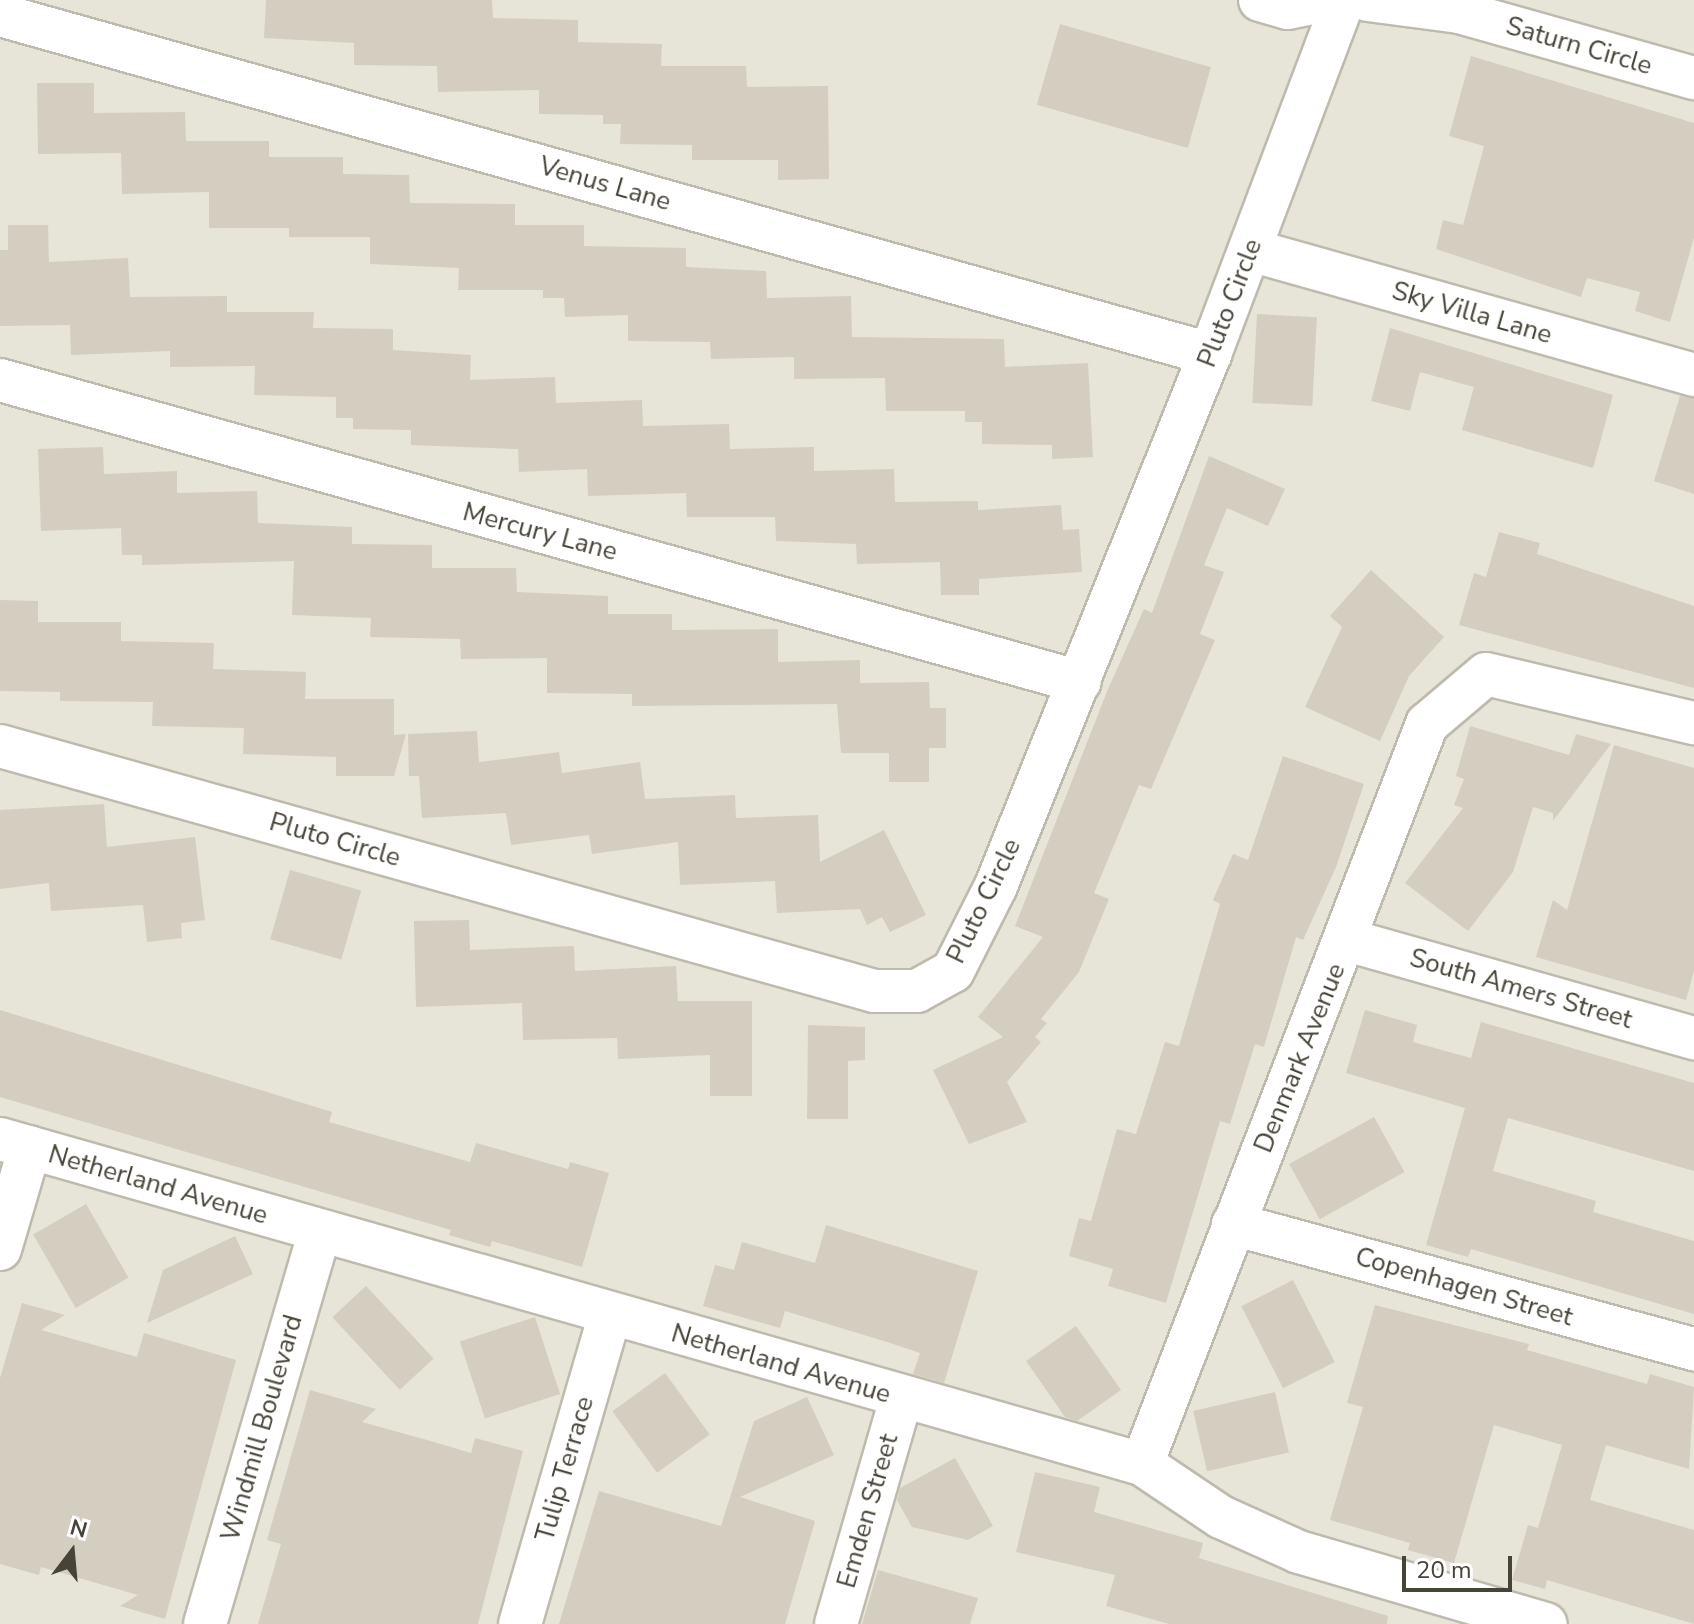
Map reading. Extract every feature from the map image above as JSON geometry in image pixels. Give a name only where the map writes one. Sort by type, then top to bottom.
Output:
[{"type":"street","points":[[1260,0],[1288,8],[1328,0]]},
{"type":"street","name":"Pluto Circle","points":[[0,746],[874,991],[917,991],[953,971],[973,936],[1080,682],[1210,354],[1344,0]]},
{"type":"street","name":"Saturn Circle","points":[[1368,0],[1459,12],[1694,78]]},
{"type":"street","name":"Venus Lane","points":[[0,15],[1210,354]]},
{"type":"street","name":"Sky Villa Lane","points":[[1250,250],[1694,375]]},
{"type":"street","name":"Mercury Lane","points":[[0,380],[1080,682]]},
{"type":"street","name":"Denmark Avenue","points":[[1142,1464],[1233,1224],[1347,940],[1427,724],[1486,674],[1694,723]]},
{"type":"street","name":"South Amers Street","points":[[1347,940],[1694,1038]]},
{"type":"street","points":[[0,1249],[15,1143]]},
{"type":"street","name":"Netherland Avenue","points":[[15,1143],[901,1399],[1142,1464],[1221,1517],[1299,1552],[1546,1624]]},
{"type":"street","name":"Copenhagen Street","points":[[1233,1224],[1694,1349]]},
{"type":"street","name":"Windmill Boulevard","points":[[205,1624],[320,1231]]},
{"type":"street","name":"Tulip Terrace","points":[[520,1624],[610,1314]]},
{"type":"street","name":"Emden Street","points":[[836,1624],[901,1399]]},
{"type":"shaded area","points":[[0,0],[1694,0],[1694,1624],[0,1624]]},
{"type":"building","points":[[266,0],[492,0],[493,18],[578,20],[578,42],[662,44],[661,66],[746,66],[747,87],[828,86],[829,179],[778,180],[778,160],[692,160],[692,145],[620,144],[621,124],[603,124],[603,115],[539,114],[539,90],[438,92],[437,66],[354,65],[354,43],[264,38]]},
{"type":"building","points":[[1060,24],[1211,67],[1188,148],[1037,105]]},
{"type":"building","points":[[1471,56],[1694,123],[1694,238],[1670,322],[1635,311],[1640,292],[1587,278],[1581,297],[1436,249],[1443,220],[1463,225],[1484,146],[1449,136]]},
{"type":"building","points":[[37,83],[94,83],[94,113],[185,112],[186,141],[269,141],[269,157],[343,157],[343,174],[409,175],[410,203],[515,204],[515,225],[584,225],[584,246],[686,248],[686,267],[766,271],[767,298],[851,296],[852,337],[1004,339],[1005,367],[1088,363],[1093,457],[1052,459],[1052,445],[982,444],[982,422],[965,422],[965,411],[886,411],[885,378],[794,379],[794,357],[711,359],[710,342],[628,341],[628,315],[565,317],[564,298],[543,298],[543,290],[458,290],[459,268],[370,264],[370,237],[289,237],[289,228],[209,228],[209,192],[122,194],[121,153],[38,154]]},
{"type":"building","points":[[8,225],[48,225],[49,262],[128,258],[130,297],[227,296],[227,312],[314,312],[313,328],[393,329],[393,350],[471,355],[470,380],[555,377],[556,403],[642,400],[643,426],[729,424],[730,449],[814,447],[814,471],[894,469],[895,502],[978,501],[978,510],[1061,505],[1063,530],[1079,529],[1082,572],[979,579],[979,595],[941,595],[940,562],[857,564],[856,544],[776,541],[775,517],[687,517],[686,493],[588,496],[587,469],[519,472],[518,449],[411,445],[411,430],[353,429],[353,418],[336,418],[336,397],[254,395],[255,366],[170,367],[170,351],[71,355],[70,325],[0,326],[0,250],[8,250]]},
{"type":"building","points":[[1257,314],[1317,317],[1312,406],[1252,403]]},
{"type":"building","points":[[1390,328],[1613,395],[1593,468],[1462,430],[1474,387],[1420,372],[1410,411],[1371,401]]},
{"type":"building","points":[[1680,396],[1694,398],[1694,494],[1654,481]]},
{"type":"building","points":[[103,447],[104,474],[177,471],[177,493],[257,491],[258,523],[352,527],[352,544],[432,545],[432,568],[516,568],[517,592],[608,596],[608,614],[672,614],[672,630],[778,629],[778,662],[860,660],[860,683],[929,682],[930,708],[946,708],[946,748],[929,748],[929,782],[889,782],[889,753],[841,753],[837,704],[632,706],[632,694],[547,693],[547,658],[461,659],[460,639],[370,637],[371,618],[292,615],[294,561],[142,565],[142,555],[122,555],[121,528],[41,531],[38,449]]},
{"type":"building","points":[[1209,456],[1285,489],[1268,526],[1227,508],[1204,565],[1224,572],[1200,634],[1215,640],[1151,789],[1139,785],[1094,893],[1109,899],[1079,972],[1041,1019],[1047,1023],[1035,1037],[1041,1042],[1007,1082],[1027,1122],[969,1144],[933,1070],[1003,1037],[978,1017],[1043,937],[1015,926],[1108,689],[1144,609],[1152,613]]},
{"type":"building","points":[[1499,532],[1540,543],[1537,554],[1694,606],[1694,688],[1459,625],[1474,573],[1486,577]]},
{"type":"building","points":[[1371,570],[1444,637],[1409,676],[1380,741],[1305,707],[1342,627],[1330,616]]},
{"type":"building","points":[[0,600],[38,601],[38,622],[121,622],[121,641],[214,643],[213,669],[306,672],[305,699],[394,699],[394,735],[406,734],[394,776],[336,776],[336,757],[243,754],[244,728],[152,726],[153,702],[60,701],[60,692],[0,691]]},
{"type":"building","points":[[1470,726],[1569,755],[1576,734],[1611,744],[1553,821],[1553,813],[1533,807],[1513,872],[1468,931],[1405,883],[1463,808],[1454,805],[1464,779],[1456,776]]},
{"type":"building","points":[[477,731],[479,762],[559,752],[562,773],[640,762],[645,799],[735,795],[736,818],[818,815],[820,862],[884,830],[926,915],[890,932],[882,917],[867,925],[860,909],[777,913],[775,881],[680,885],[678,842],[592,854],[589,835],[511,845],[506,813],[422,818],[419,776],[409,776],[408,734]]},
{"type":"building","points":[[1614,745],[1694,768],[1694,971],[1686,1000],[1536,957],[1553,900],[1567,910]]},
{"type":"building","points":[[1283,756],[1364,784],[1336,867],[1303,940],[1296,937],[1264,1047],[1255,1044],[1230,1124],[1220,1121],[1166,1303],[1108,1286],[1113,1269],[1069,1256],[1079,1218],[1091,1221],[1117,1129],[1136,1134],[1165,1042],[1179,1046],[1220,904],[1213,900],[1233,854],[1248,860]]},
{"type":"building","points":[[104,804],[107,847],[195,837],[205,920],[181,923],[182,938],[147,942],[143,905],[51,911],[49,883],[0,889],[0,810]]},
{"type":"building","points":[[290,870],[361,890],[341,960],[270,939]]},
{"type":"building","points":[[469,920],[470,950],[574,946],[575,971],[676,966],[678,1001],[752,1001],[752,1096],[710,1096],[710,1055],[618,1059],[617,1038],[523,1040],[522,1003],[416,1007],[414,921]]},
{"type":"building","points":[[0,1010],[332,1112],[329,1122],[470,1162],[476,1143],[568,1169],[570,1162],[609,1173],[582,1267],[492,1241],[490,1247],[449,1235],[451,1230],[0,1097]]},
{"type":"building","points":[[1365,1010],[1417,1025],[1413,1042],[1471,1058],[1481,1022],[1694,1083],[1694,1171],[1508,1118],[1493,1171],[1596,1201],[1593,1212],[1694,1241],[1694,1314],[1471,1249],[1468,1257],[1426,1245],[1465,1108],[1346,1073]]},
{"type":"building","points":[[808,1025],[865,1027],[865,1060],[848,1061],[848,1119],[807,1119]]},
{"type":"building","points":[[1374,1117],[1405,1172],[1320,1219],[1289,1164]]},
{"type":"building","points":[[86,1204],[128,1278],[76,1308],[33,1234]]},
{"type":"building","points":[[826,1225],[978,1271],[944,1383],[913,1374],[920,1353],[887,1342],[785,1311],[780,1328],[703,1306],[715,1265],[734,1270],[742,1242],[815,1263]]},
{"type":"building","points":[[235,1236],[253,1274],[147,1323],[163,1270]]},
{"type":"building","points":[[1293,1280],[1335,1362],[1283,1388],[1241,1306]]},
{"type":"building","points":[[366,1286],[434,1358],[400,1390],[332,1317]]},
{"type":"building","points":[[22,1303],[65,1315],[41,1330],[137,1357],[144,1333],[236,1360],[165,1619],[120,1606],[138,1595],[41,1567],[39,1575],[0,1564],[0,1378]]},
{"type":"building","points":[[1375,1305],[1529,1344],[1527,1350],[1647,1384],[1650,1374],[1694,1387],[1689,1469],[1606,1445],[1590,1500],[1694,1530],[1694,1624],[1547,1580],[1545,1589],[1512,1580],[1528,1525],[1538,1528],[1562,1445],[1494,1425],[1454,1563],[1408,1550],[1410,1543],[1330,1520],[1363,1407],[1347,1403]]},
{"type":"building","points":[[535,1317],[560,1394],[485,1418],[460,1341]]},
{"type":"building","points":[[1076,1326],[1121,1390],[1077,1421],[1065,1417],[1026,1361]]},
{"type":"building","points":[[665,1373],[710,1434],[657,1473],[612,1411]]},
{"type":"building","points":[[310,1390],[376,1409],[362,1422],[471,1453],[475,1438],[523,1451],[478,1624],[258,1624],[281,1544],[267,1540]]},
{"type":"building","points":[[1275,1392],[1289,1452],[1207,1471],[1193,1411]]},
{"type":"building","points":[[807,1397],[834,1455],[740,1497],[815,1521],[785,1624],[559,1624],[599,1491],[721,1526],[754,1421]]},
{"type":"building","points":[[955,1458],[993,1526],[968,1540],[912,1527],[897,1500],[900,1488]]},
{"type":"building","points":[[1035,1472],[1100,1487],[1094,1512],[1203,1543],[1199,1558],[1388,1616],[1387,1624],[1169,1624],[1106,1606],[1115,1575],[1016,1552]]},
{"type":"building","points":[[878,1570],[978,1598],[970,1624],[862,1624]]}]
